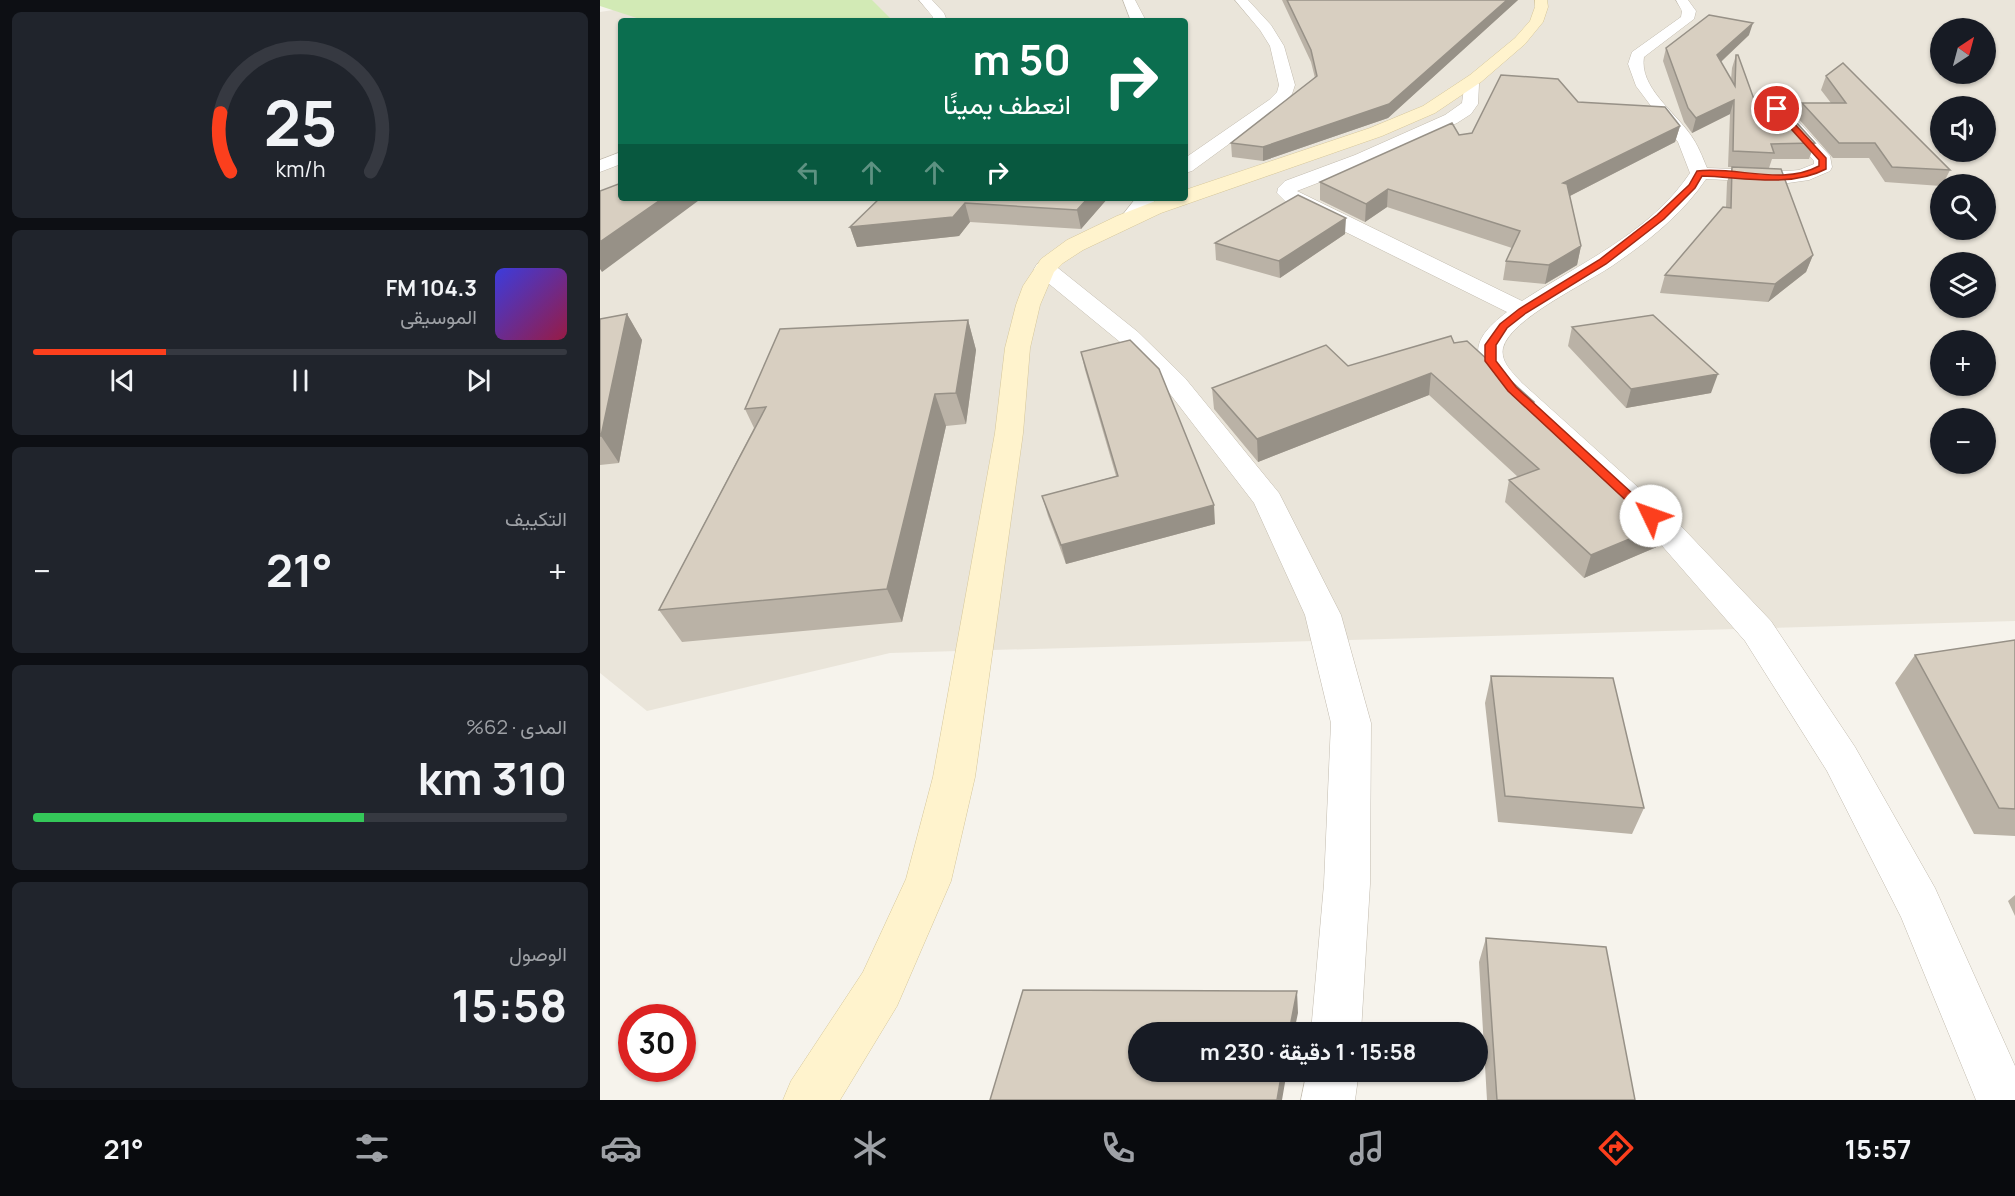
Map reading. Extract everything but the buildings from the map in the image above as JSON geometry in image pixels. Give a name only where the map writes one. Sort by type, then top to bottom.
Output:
[{"type":"street","points":[[926,0],[939,18]]},
{"type":"street","points":[[1129,0],[1136,18]]},
{"type":"street","points":[[1188,164],[1275,103],[1284,94],[1287,85],[1276,46],[1266,28],[1241,0]]},
{"type":"street","points":[[1188,192],[1414,117],[1459,93],[1517,44],[1533,26],[1542,8],[1541,0]]},
{"type":"street","points":[[1682,0],[1689,11],[1687,19],[1637,55],[1634,62],[1635,70],[1648,92],[1683,137],[1700,173]]},
{"type":"street","points":[[1470,84],[1470,105],[1450,119],[1362,159],[1292,185],[1288,188],[1287,193],[1294,199],[1523,311]]},
{"type":"street","points":[[1700,173],[1788,177],[1813,173],[1823,167],[1823,160],[1777,109]]},
{"type":"street","points":[[600,166],[618,160]]},
{"type":"street","points":[[1700,173],[1692,187],[1660,217],[1602,262],[1523,311],[1504,326],[1491,345],[1491,361],[1512,389],[1668,532],[1758,631],[1841,759],[1919,904],[2003,1100]]},
{"type":"street","points":[[600,183],[618,176]]},
{"type":"street","points":[[810,1100],[880,989],[928,881],[954,777],[1009,432],[1012,386],[1020,337],[1033,291],[1045,269],[1063,252],[1139,208],[1160,201]]},
{"type":"street","points":[[1045,269],[1129,337],[1176,384],[1268,500],[1323,615],[1351,723],[1347,884],[1337,1022]]},
{"type":"street","points":[[1328,1100],[1331,1082]]},
{"type":"shaded area","points":[[680,0],[2015,0],[2015,621],[890,653],[647,711],[600,673],[600,12]]},
{"type":"green space","points":[[600,0],[872,0],[890,18],[637,18],[600,6]]},
{"type":"route","points":[[1651,516],[1512,389],[1491,361],[1491,345],[1504,326],[1523,311],[1602,262],[1660,217],[1692,187],[1700,173],[1788,177],[1813,173],[1823,167],[1823,160],[1777,109]]}]
